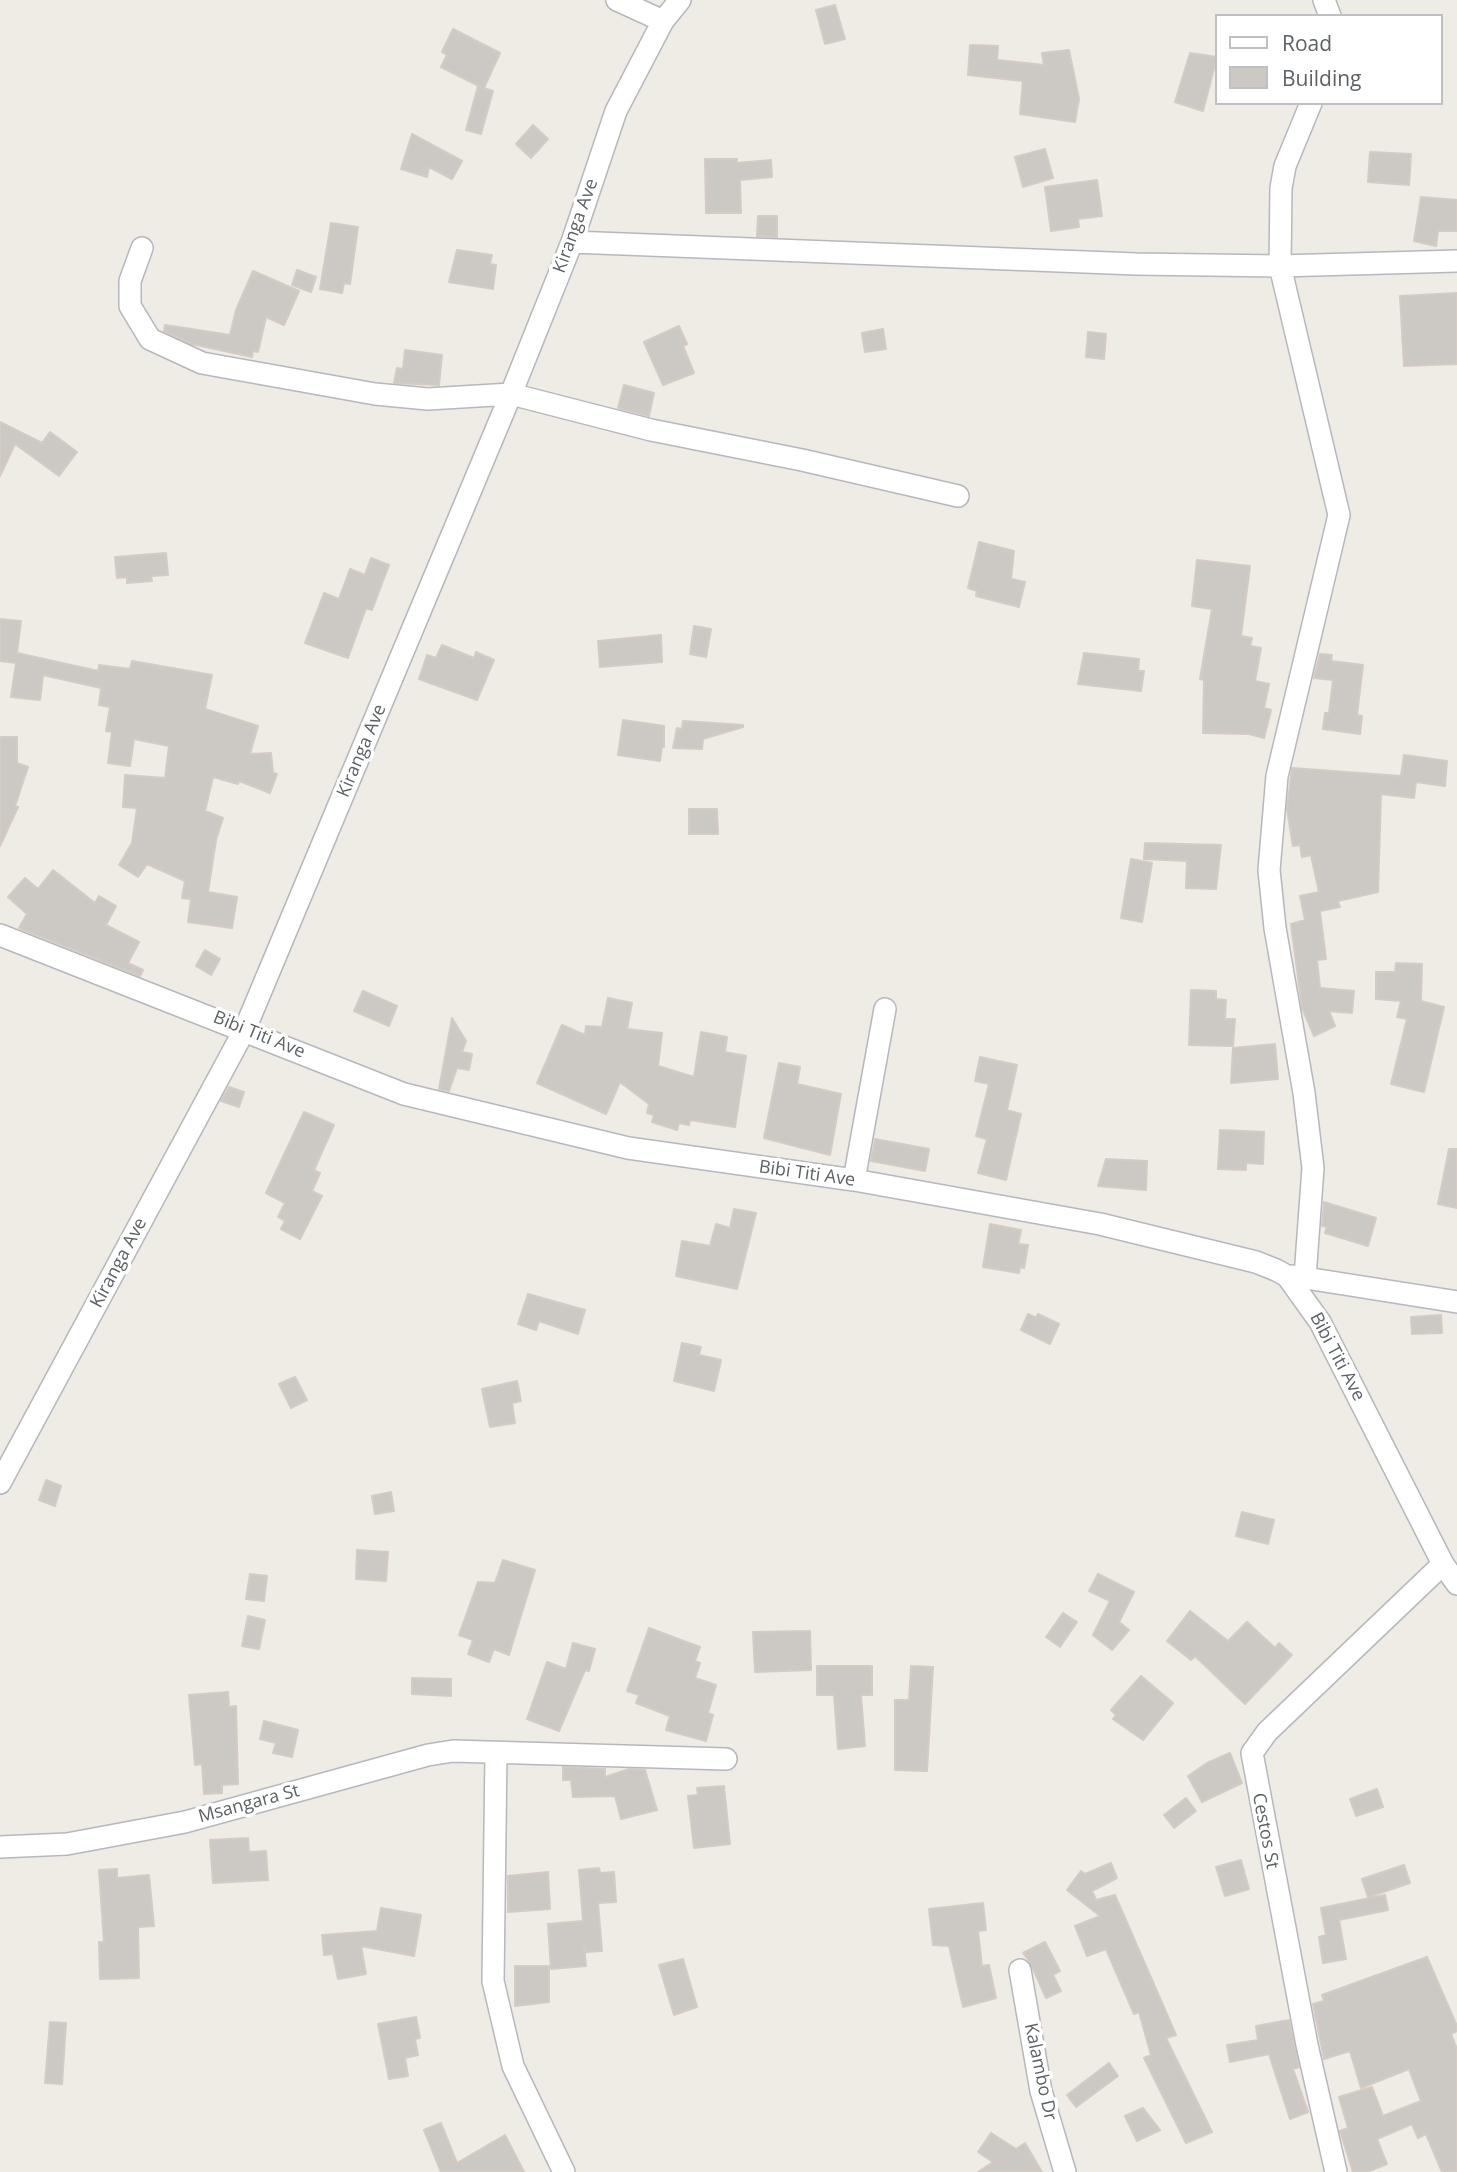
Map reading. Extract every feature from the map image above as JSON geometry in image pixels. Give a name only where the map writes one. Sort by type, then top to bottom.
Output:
[{"type":"street","points":[[617,0],[663,21]]},
{"type":"street","name":"Kiranga Ave","points":[[0,1483],[245,1029],[512,394],[572,242],[616,111],[663,21],[680,0]]},
{"type":"street","points":[[1310,105],[1285,166],[1281,188],[1280,266],[1339,515],[1276,776],[1270,830],[1269,870],[1275,928],[1304,1093],[1313,1168],[1296,1276],[1457,1302]]},
{"type":"street","points":[[572,242],[1122,264],[1280,266],[1457,261]]},
{"type":"street","points":[[142,248],[130,281],[130,306],[150,339],[202,363],[388,395],[428,399],[512,394],[651,429],[957,496]]},
{"type":"street","name":"Bibi Titi Ave","points":[[0,935],[245,1029],[404,1094],[628,1148],[854,1181],[1100,1224],[1256,1262],[1296,1276],[1443,1564],[1457,1584]]},
{"type":"street","points":[[854,1181],[885,1009]]},
{"type":"street","name":"Cestos St","points":[[1336,2172],[1307,2045],[1252,1753],[1267,1732],[1443,1564]]},
{"type":"street","name":"Msangara St","points":[[0,1847],[67,1844],[185,1822],[428,1755],[453,1751],[726,1759]]},
{"type":"street","points":[[496,1754],[493,1981],[513,2066],[564,2172]]},
{"type":"street","name":"Kalambo Dr","points":[[1020,1970],[1041,2091],[1065,2172]]},
{"type":"building","points":[[835,5],[845,39],[825,44],[816,10]]},
{"type":"building","points":[[453,29],[500,53],[484,88],[493,91],[481,134],[466,130],[478,86],[481,87],[441,67],[447,55],[442,52]]},
{"type":"building","points":[[970,45],[998,46],[997,60],[1044,65],[1042,53],[1069,50],[1079,99],[1075,122],[1020,114],[1023,81],[968,75]]},
{"type":"building","points":[[1190,53],[1216,57],[1203,111],[1175,102]]},
{"type":"building","points":[[533,125],[548,139],[531,158],[516,144]]},
{"type":"building","points":[[412,134],[462,161],[452,179],[429,167],[427,177],[401,169]]},
{"type":"building","points":[[1045,149],[1053,178],[1023,187],[1015,157]]},
{"type":"building","points":[[1370,152],[1411,154],[1409,185],[1368,182]]},
{"type":"building","points":[[705,159],[737,159],[737,163],[771,160],[772,177],[740,180],[741,213],[706,213]]},
{"type":"building","points":[[1097,180],[1102,216],[1078,219],[1079,227],[1051,231],[1045,187]]},
{"type":"building","points":[[1421,197],[1457,200],[1457,231],[1438,231],[1436,246],[1414,241]]},
{"type":"building","points":[[758,216],[777,216],[777,237],[757,236]]},
{"type":"building","points":[[331,223],[358,227],[350,284],[344,283],[342,293],[320,289]]},
{"type":"building","points":[[457,250],[492,255],[490,264],[496,265],[493,289],[449,282]]},
{"type":"building","points":[[297,270],[316,277],[311,292],[292,285]]},
{"type":"building","points":[[253,271],[299,291],[284,325],[266,317],[258,352],[253,351],[252,357],[192,344],[164,331],[165,325],[230,335],[236,310]]},
{"type":"building","points":[[1457,293],[1457,364],[1404,366],[1400,296]]},
{"type":"building","points":[[679,326],[687,344],[683,346],[694,373],[663,385],[644,342]]},
{"type":"building","points":[[883,329],[886,349],[865,352],[862,333]]},
{"type":"building","points":[[1088,332],[1106,334],[1104,359],[1086,357]]},
{"type":"building","points":[[405,350],[442,355],[439,385],[394,383],[397,368],[403,369]]},
{"type":"building","points":[[624,385],[654,393],[649,416],[618,408]]},
{"type":"building","points":[[0,422],[42,443],[50,432],[77,452],[59,476],[15,444],[0,476]]},
{"type":"building","points":[[979,542],[1014,551],[1011,579],[1025,582],[1019,607],[976,596],[977,591],[968,588]]},
{"type":"building","points":[[166,553],[168,575],[151,576],[152,581],[127,583],[127,577],[117,578],[115,557]]},
{"type":"building","points":[[371,558],[389,565],[372,610],[366,608],[348,658],[305,643],[324,593],[339,599],[350,569],[365,575]]},
{"type":"building","points":[[1197,560],[1250,566],[1241,636],[1252,638],[1250,646],[1261,648],[1255,681],[1269,684],[1264,708],[1271,710],[1264,738],[1249,734],[1203,733],[1204,680],[1200,679],[1212,609],[1192,606]]},
{"type":"building","points":[[0,619],[21,621],[17,653],[98,671],[99,665],[130,669],[132,661],[212,675],[205,709],[258,726],[250,754],[271,753],[273,773],[277,774],[270,793],[239,781],[238,784],[213,777],[205,811],[223,818],[216,840],[208,892],[237,897],[232,928],[188,922],[191,899],[182,898],[185,881],[147,864],[138,877],[119,865],[132,843],[137,808],[123,807],[125,775],[165,778],[169,746],[134,739],[130,766],[108,763],[112,732],[106,731],[110,707],[99,705],[101,688],[43,675],[40,700],[11,697],[16,663],[0,661]]},
{"type":"building","points":[[694,626],[711,629],[706,657],[690,654]]},
{"type":"building","points":[[661,635],[662,662],[600,667],[598,641]]},
{"type":"building","points":[[442,645],[474,658],[476,652],[494,660],[477,700],[419,679],[427,655],[436,658]]},
{"type":"building","points":[[1084,653],[1139,659],[1138,671],[1144,671],[1141,691],[1078,684]]},
{"type":"building","points":[[1320,654],[1332,655],[1331,661],[1363,665],[1357,715],[1362,716],[1360,734],[1323,729],[1325,713],[1329,713],[1333,680],[1314,678]]},
{"type":"building","points":[[623,720],[664,726],[664,747],[660,761],[618,755]]},
{"type":"building","points":[[683,721],[743,727],[703,739],[702,749],[673,748],[677,728],[682,729]]},
{"type":"building","points":[[0,737],[17,737],[17,763],[28,767],[15,806],[18,807],[0,846]]},
{"type":"building","points":[[1404,755],[1447,761],[1445,786],[1416,782],[1414,798],[1381,794],[1378,892],[1338,901],[1340,907],[1320,911],[1326,959],[1317,960],[1320,988],[1354,991],[1352,1013],[1329,1011],[1335,1026],[1314,1036],[1302,1008],[1291,924],[1305,920],[1300,896],[1319,892],[1311,855],[1302,857],[1300,845],[1293,846],[1287,809],[1292,768],[1401,776]]},
{"type":"building","points":[[689,809],[717,809],[718,834],[689,834]]},
{"type":"building","points":[[1145,843],[1221,845],[1216,889],[1186,888],[1187,861],[1144,859]]},
{"type":"building","points":[[1131,859],[1152,863],[1142,922],[1121,918]]},
{"type":"building","points":[[53,870],[95,903],[99,896],[116,906],[106,925],[139,942],[128,963],[143,970],[140,976],[19,928],[27,914],[8,897],[25,878],[38,889]]},
{"type":"building","points":[[205,950],[220,959],[211,975],[196,966]]},
{"type":"building","points":[[1396,963],[1422,964],[1421,1001],[1444,1007],[1424,1092],[1391,1084],[1407,1019],[1397,1017],[1401,1001],[1376,999],[1376,972],[1395,972]]},
{"type":"building","points":[[1191,990],[1216,991],[1216,999],[1226,1000],[1225,1019],[1235,1019],[1233,1046],[1189,1045]]},
{"type":"building","points":[[363,991],[397,1006],[389,1026],[354,1011]]},
{"type":"building","points":[[608,998],[632,1003],[627,1029],[662,1033],[658,1066],[694,1077],[701,1032],[727,1037],[725,1052],[746,1056],[735,1127],[690,1120],[689,1125],[679,1123],[677,1130],[652,1122],[654,1115],[647,1113],[649,1104],[620,1082],[606,1114],[537,1083],[562,1025],[585,1035],[586,1026],[602,1027]]},
{"type":"building","points":[[452,1018],[466,1041],[462,1052],[472,1054],[469,1070],[457,1068],[449,1091],[439,1089]]},
{"type":"building","points":[[1275,1044],[1278,1079],[1231,1083],[1233,1048]]},
{"type":"building","points":[[980,1057],[1017,1065],[1007,1110],[1021,1114],[1006,1180],[978,1173],[987,1139],[976,1136],[989,1084],[975,1081]]},
{"type":"building","points":[[779,1063],[800,1067],[797,1084],[841,1094],[830,1155],[764,1138]]},
{"type":"building","points":[[229,1087],[244,1092],[239,1107],[221,1101]]},
{"type":"building","points":[[304,1112],[334,1125],[314,1170],[320,1173],[312,1191],[322,1196],[300,1239],[281,1229],[285,1221],[278,1217],[285,1203],[266,1193]]},
{"type":"building","points":[[1220,1130],[1264,1132],[1263,1164],[1246,1163],[1246,1170],[1218,1169]]},
{"type":"building","points":[[875,1139],[929,1149],[925,1171],[871,1161]]},
{"type":"building","points":[[1449,1149],[1457,1149],[1457,1208],[1438,1204]]},
{"type":"building","points":[[1106,1159],[1147,1161],[1146,1190],[1098,1186]]},
{"type":"building","points":[[1324,1202],[1376,1218],[1368,1246],[1325,1233],[1327,1227],[1322,1226]]},
{"type":"building","points":[[734,1209],[756,1213],[737,1289],[676,1276],[682,1241],[710,1246],[716,1224],[730,1228]]},
{"type":"building","points":[[990,1224],[1021,1230],[1018,1244],[1028,1245],[1024,1268],[1020,1267],[1019,1273],[983,1267]]},
{"type":"building","points":[[528,1294],[585,1310],[578,1334],[539,1321],[536,1330],[518,1324]]},
{"type":"building","points":[[1028,1314],[1036,1318],[1038,1314],[1059,1324],[1050,1344],[1021,1330]]},
{"type":"building","points":[[1441,1315],[1442,1333],[1412,1334],[1411,1317]]},
{"type":"building","points":[[682,1343],[701,1347],[699,1355],[721,1360],[714,1391],[674,1381]]},
{"type":"building","points":[[295,1377],[307,1400],[291,1408],[279,1384]]},
{"type":"building","points":[[517,1381],[521,1401],[512,1403],[515,1423],[490,1427],[482,1389]]},
{"type":"building","points":[[46,1480],[61,1486],[55,1506],[39,1500]]},
{"type":"building","points":[[391,1492],[394,1511],[375,1514],[372,1496]]},
{"type":"building","points":[[1242,1512],[1274,1520],[1268,1544],[1236,1536]]},
{"type":"building","points":[[357,1550],[388,1552],[386,1581],[356,1579]]},
{"type":"building","points":[[503,1560],[535,1570],[509,1655],[494,1649],[489,1662],[468,1654],[473,1640],[459,1635],[478,1582],[495,1583]]},
{"type":"building","points":[[250,1574],[267,1576],[264,1601],[246,1599]]},
{"type":"building","points":[[1098,1574],[1134,1592],[1119,1622],[1129,1630],[1112,1650],[1093,1635],[1110,1601],[1089,1591]]},
{"type":"building","points":[[1190,1611],[1228,1641],[1247,1622],[1275,1648],[1279,1643],[1292,1655],[1245,1704],[1195,1656],[1191,1660],[1167,1641]]},
{"type":"building","points":[[1063,1613],[1077,1622],[1060,1647],[1046,1637]]},
{"type":"building","points":[[248,1616],[265,1620],[259,1649],[242,1646]]},
{"type":"building","points":[[649,1628],[700,1647],[695,1661],[700,1663],[695,1678],[716,1685],[708,1713],[713,1715],[706,1741],[666,1730],[670,1716],[636,1703],[639,1695],[627,1691]]},
{"type":"building","points":[[810,1631],[811,1670],[755,1672],[753,1632]]},
{"type":"building","points":[[573,1643],[595,1649],[589,1671],[585,1670],[559,1731],[527,1719],[547,1662],[566,1669]]},
{"type":"building","points":[[817,1666],[872,1666],[872,1695],[861,1695],[865,1746],[838,1749],[834,1695],[817,1695]]},
{"type":"building","points":[[911,1666],[933,1667],[927,1771],[895,1770],[895,1700],[909,1700]]},
{"type":"building","points":[[1141,1676],[1173,1703],[1143,1740],[1113,1719],[1116,1715],[1111,1710]]},
{"type":"building","points":[[412,1678],[451,1679],[451,1696],[412,1694]]},
{"type":"building","points":[[228,1692],[229,1707],[236,1706],[238,1784],[222,1785],[222,1793],[204,1794],[202,1764],[195,1765],[189,1695]]},
{"type":"building","points":[[264,1721],[298,1730],[292,1757],[273,1753],[276,1743],[260,1739]]},
{"type":"building","points":[[1230,1753],[1242,1783],[1202,1802],[1188,1776],[1207,1763]]},
{"type":"building","points":[[563,1767],[605,1769],[605,1777],[629,1769],[645,1770],[657,1810],[621,1819],[615,1796],[573,1797],[571,1780],[563,1780]]},
{"type":"building","points":[[724,1786],[730,1844],[694,1848],[688,1796],[698,1795],[697,1788]]},
{"type":"building","points":[[1377,1789],[1383,1807],[1356,1816],[1350,1799]]},
{"type":"building","points":[[1186,1798],[1196,1811],[1174,1828],[1164,1815]]},
{"type":"building","points":[[248,1838],[249,1852],[266,1851],[268,1880],[213,1883],[210,1840]]},
{"type":"building","points":[[1241,1860],[1249,1889],[1225,1896],[1216,1867]]},
{"type":"building","points":[[1111,1863],[1117,1878],[1092,1891],[1096,1900],[1115,1895],[1176,2035],[1166,2038],[1212,2132],[1186,2143],[1144,2058],[1151,2055],[1139,2012],[1134,2014],[1106,1949],[1087,1956],[1075,1926],[1100,1916],[1067,1890],[1081,1871],[1085,1874]]},
{"type":"building","points":[[1404,1865],[1410,1883],[1368,1897],[1362,1879]]},
{"type":"building","points":[[599,1868],[600,1873],[614,1872],[616,1902],[598,1903],[602,1951],[586,1952],[584,1945],[586,1966],[551,1969],[548,1924],[583,1921],[579,1870]]},
{"type":"building","points":[[117,1869],[117,1878],[149,1875],[154,1926],[138,1927],[139,1978],[100,1979],[99,1942],[104,1942],[99,1870]]},
{"type":"building","points":[[548,1872],[550,1909],[508,1912],[508,1876]]},
{"type":"building","points":[[1385,1895],[1388,1910],[1339,1920],[1346,1959],[1323,1963],[1319,1937],[1326,1935],[1321,1908]]},
{"type":"building","points":[[983,1903],[986,1930],[978,1931],[982,1966],[989,1965],[996,1998],[963,2007],[949,1946],[933,1945],[929,1909]]},
{"type":"building","points":[[381,1908],[421,1915],[414,1956],[361,1946],[366,1974],[338,1979],[333,1954],[324,1955],[322,1935],[377,1931]]},
{"type":"building","points":[[1045,1942],[1060,1971],[1053,1975],[1061,1991],[1046,1998],[1030,1962],[1023,1953]]},
{"type":"building","points":[[1427,1957],[1457,2026],[1457,2031],[1451,2034],[1457,2049],[1457,2172],[1442,2172],[1426,2134],[1418,2138],[1412,2124],[1377,2139],[1387,2164],[1367,2172],[1353,2172],[1340,2131],[1348,2128],[1339,2097],[1372,2087],[1383,2116],[1421,2101],[1409,2069],[1361,2088],[1350,2051],[1324,2059],[1313,2004],[1324,2001],[1322,1995]]},
{"type":"building","points":[[683,1959],[697,2007],[674,2015],[659,1965]]},
{"type":"building","points":[[515,1966],[549,1966],[549,2002],[515,2006]]},
{"type":"building","points":[[416,2017],[420,2038],[415,2039],[418,2055],[405,2058],[408,2076],[389,2079],[378,2024]]},
{"type":"building","points":[[1289,2020],[1299,2067],[1293,2069],[1308,2112],[1290,2119],[1269,2054],[1230,2062],[1227,2045],[1258,2040],[1256,2026]]},
{"type":"building","points":[[50,2022],[66,2023],[62,2084],[45,2083]]},
{"type":"building","points":[[1109,2063],[1118,2076],[1076,2107],[1067,2095]]},
{"type":"building","points":[[1143,2108],[1160,2130],[1137,2141],[1125,2116]]},
{"type":"building","points":[[441,2123],[457,2163],[505,2135],[524,2172],[441,2172],[424,2130]]},
{"type":"building","points":[[991,2133],[1016,2149],[1025,2143],[1042,2172],[978,2172],[993,2162],[978,2152]]}]
